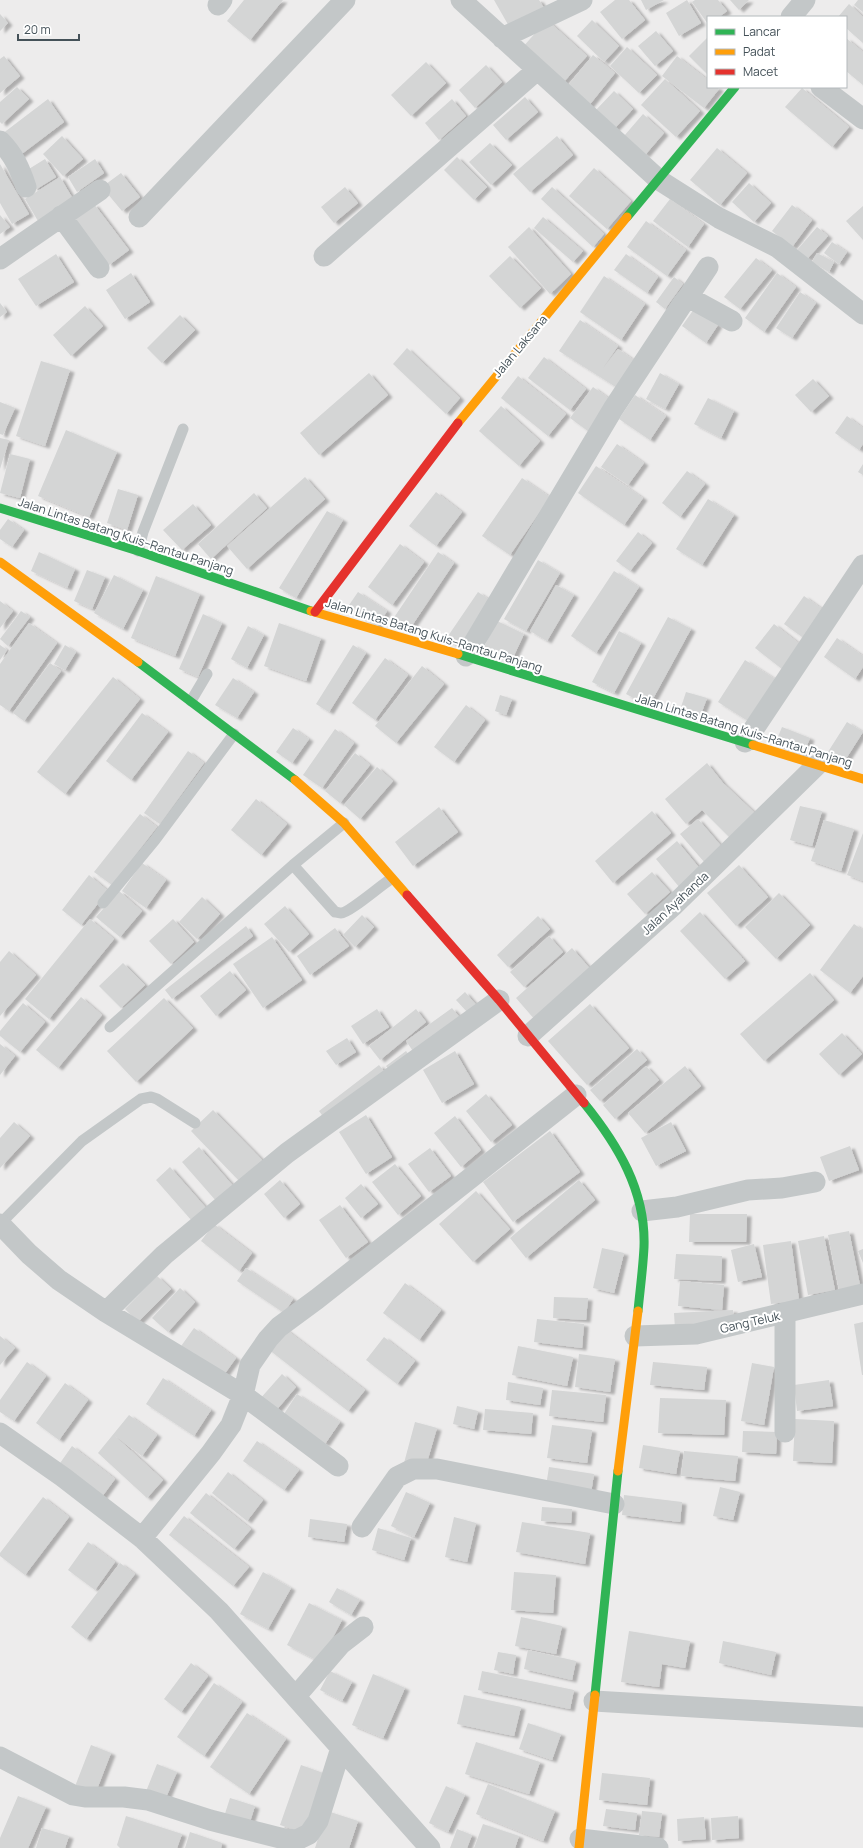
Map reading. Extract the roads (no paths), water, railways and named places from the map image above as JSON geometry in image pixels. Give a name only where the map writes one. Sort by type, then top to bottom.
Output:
[{"type":"street","points":[[139,217],[345,0]]},
{"type":"street","points":[[461,0],[658,180],[719,218],[777,247],[863,314]]},
{"type":"street","points":[[502,38],[582,0]]},
{"type":"street","points":[[793,16],[805,0]]},
{"type":"street","points":[[324,256],[537,70]]},
{"type":"street","name":"Jalan Laksana","points":[[314,612],[464,414],[734,88]]},
{"type":"street","points":[[822,88],[863,119]]},
{"type":"street","points":[[0,141],[11,153],[17,163],[26,187]]},
{"type":"street","points":[[0,259],[100,190]]},
{"type":"street","points":[[61,216],[99,268]]},
{"type":"street","points":[[466,656],[613,410],[708,267]]},
{"type":"street","points":[[688,297],[732,321]]},
{"type":"street","name":"Jalan Lintas Batang Kuis–Rantau Panjang","points":[[0,508],[138,551],[314,612],[466,656],[863,779]]},
{"type":"street","points":[[0,562],[191,701],[306,788],[344,823],[391,879],[499,1000],[606,1130],[625,1163],[636,1188],[642,1211],[644,1246],[635,1336],[614,1504],[579,1844],[658,1848]]},
{"type":"street","points":[[745,742],[863,565]]},
{"type":"street","name":"Jalan Ayahanda","points":[[528,1036],[674,906],[817,765]]},
{"type":"street","points":[[106,1312],[164,1255],[287,1153],[499,1000]]},
{"type":"street","points":[[142,1538],[161,1517],[231,1426],[243,1395],[250,1365],[268,1339],[278,1328],[323,1295],[576,1095]]},
{"type":"street","points":[[642,1211],[677,1207],[748,1190],[782,1188],[816,1182]]},
{"type":"street","points":[[0,1224],[59,1280],[106,1312],[243,1395],[338,1466]]},
{"type":"street","name":"Gang Teluk","points":[[635,1336],[696,1334],[785,1314],[863,1294]]},
{"type":"street","points":[[785,1314],[785,1432]]},
{"type":"street","points":[[0,1433],[63,1477],[142,1538],[219,1612],[296,1696],[430,1848]]},
{"type":"street","points":[[362,1527],[397,1476],[413,1469],[437,1469],[614,1504]]},
{"type":"street","points":[[296,1696],[341,1644],[363,1627]]},
{"type":"street","points":[[594,1701],[863,1717]]},
{"type":"street","points":[[0,1757],[73,1795],[85,1797],[124,1797],[148,1800],[284,1839],[297,1840],[309,1834],[318,1821],[341,1748]]},
{"type":"lane","points":[[138,551],[143,532],[183,429]]},
{"type":"lane","points":[[191,701],[207,674]]},
{"type":"lane","points":[[103,902],[155,840],[234,734]]},
{"type":"lane","points":[[110,1027],[293,865],[344,823]]},
{"type":"lane","points":[[293,865],[335,912],[341,913],[350,909],[379,886],[391,879]]},
{"type":"lane","points":[[0,1224],[82,1141],[142,1099],[152,1097],[157,1099],[195,1122]]}]
